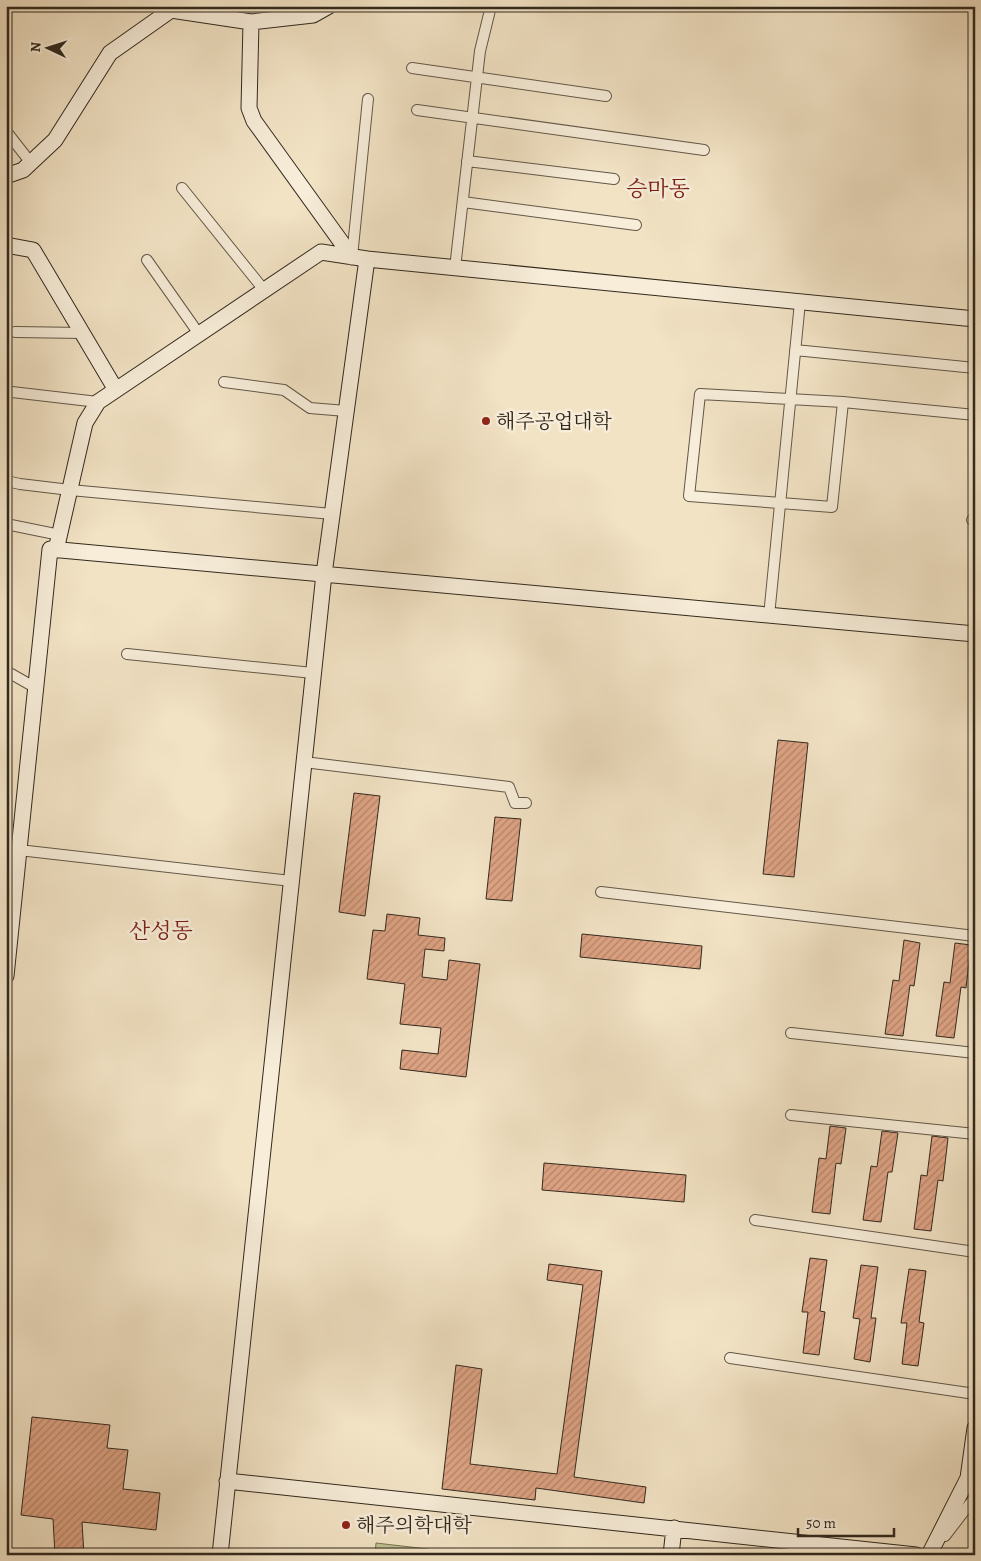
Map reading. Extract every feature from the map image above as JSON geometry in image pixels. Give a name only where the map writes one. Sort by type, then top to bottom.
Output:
[{"type":"street","points":[[6,176],[23,170],[55,140],[110,53],[172,8],[250,22],[313,11],[329,6]]},
{"type":"street","points":[[455,268],[480,51],[491,6]]},
{"type":"street","points":[[250,22],[249,108],[254,121],[359,258]]},
{"type":"street","points":[[412,68],[606,96]]},
{"type":"street","points":[[220,1555],[313,673],[346,411],[359,258],[368,99]]},
{"type":"street","points":[[417,110],[704,150]]},
{"type":"street","points":[[6,131],[31,163]]},
{"type":"street","points":[[467,161],[614,179]]},
{"type":"street","points":[[182,188],[264,290]]},
{"type":"street","points":[[463,202],[636,224]]},
{"type":"street","points":[[6,245],[33,250],[116,390]]},
{"type":"street","points":[[6,976],[8,934],[19,850],[50,549],[58,542],[85,423],[98,402],[321,252],[455,268],[975,319]]},
{"type":"street","points":[[147,260],[199,334]]},
{"type":"street","points":[[769,616],[800,302]]},
{"type":"street","points":[[15,332],[82,333]]},
{"type":"street","points":[[795,350],[975,368]]},
{"type":"street","points":[[224,382],[284,390],[310,408],[346,411]]},
{"type":"street","points":[[12,392],[98,402]]},
{"type":"street","points":[[843,402],[832,508],[689,496],[700,394],[843,402],[975,415]]},
{"type":"street","points":[[6,481],[70,490],[332,514]]},
{"type":"street","points":[[6,524],[58,542],[324,574],[975,634]]},
{"type":"street","points":[[127,654],[313,673]]},
{"type":"street","points":[[6,671],[36,688]]},
{"type":"street","points":[[304,762],[509,787],[515,803],[526,803]]},
{"type":"street","points":[[19,850],[291,881]]},
{"type":"street","points":[[602,892],[975,936]]},
{"type":"street","points":[[791,1033],[975,1053]]},
{"type":"street","points":[[791,1115],[975,1134]]},
{"type":"street","points":[[756,1220],[975,1252]]},
{"type":"street","points":[[730,1358],[975,1394]]},
{"type":"street","points":[[930,1555],[968,1478],[975,1428]]},
{"type":"street","points":[[227,1481],[916,1555]]},
{"type":"street","points":[[930,1555],[975,1497]]},
{"type":"street","points":[[671,1555],[674,1528]]},
{"type":"green space","points":[[376,1543],[479,1555],[375,1555]]},
{"type":"building","points":[[778,740],[808,743],[794,877],[763,874]]},
{"type":"building","points":[[354,793],[380,796],[365,916],[339,912]]},
{"type":"building","points":[[495,817],[521,819],[512,901],[486,899]]},
{"type":"building","points":[[387,914],[420,918],[418,935],[445,938],[444,951],[425,949],[422,977],[447,980],[449,960],[480,964],[466,1077],[400,1069],[402,1050],[438,1054],[441,1028],[400,1024],[405,984],[367,979],[373,930],[385,931]]},
{"type":"building","points":[[582,934],[702,946],[700,969],[580,957]]},
{"type":"building","points":[[904,940],[920,943],[914,986],[910,985],[903,1036],[885,1034],[893,980],[899,981]]},
{"type":"building","points":[[955,943],[971,945],[966,988],[961,987],[954,1038],[936,1036],[944,982],[950,983]]},
{"type":"building","points":[[830,1126],[846,1128],[841,1164],[836,1163],[830,1214],[812,1212],[819,1158],[826,1159]]},
{"type":"building","points":[[882,1131],[898,1133],[892,1172],[888,1172],[881,1222],[863,1220],[871,1166],[877,1167]]},
{"type":"building","points":[[932,1136],[948,1138],[943,1181],[938,1180],[931,1231],[914,1229],[921,1175],[927,1176]]},
{"type":"building","points":[[544,1163],[686,1175],[684,1202],[542,1190]]},
{"type":"building","points":[[810,1258],[827,1260],[820,1311],[825,1312],[819,1355],[803,1353],[808,1312],[802,1312]]},
{"type":"building","points":[[549,1264],[602,1271],[574,1477],[646,1487],[644,1503],[536,1488],[535,1500],[442,1489],[456,1365],[482,1369],[470,1464],[557,1474],[583,1285],[547,1280]]},
{"type":"building","points":[[861,1265],[878,1267],[871,1318],[876,1318],[870,1362],[854,1359],[860,1319],[853,1318]]},
{"type":"building","points":[[909,1269],[926,1271],[919,1322],[924,1323],[918,1366],[902,1364],[907,1323],[901,1323]]},
{"type":"building","points":[[32,1417],[110,1425],[107,1448],[128,1450],[123,1489],[160,1493],[156,1530],[82,1522],[84,1555],[55,1555],[53,1519],[21,1515]]},
{"type":"place","name":"해주공업대학","points":[[486,421]]},
{"type":"place","name":"해주의학대학","points":[[346,1525]]},
{"type":"district","name":"승마동","points":[[658,188]]},
{"type":"district","name":"산성동","points":[[161,930]]}]
